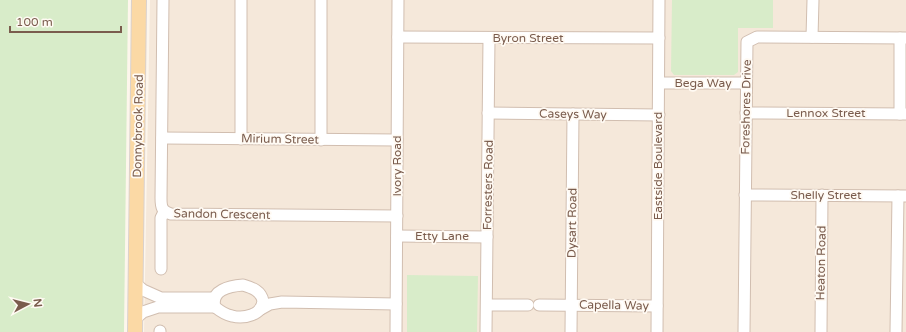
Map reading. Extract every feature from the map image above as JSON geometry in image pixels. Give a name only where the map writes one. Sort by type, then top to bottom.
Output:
[{"type":"main road","name":"Donnybrook Road","points":[[134,328],[136,284],[139,0]]},
{"type":"main road","name":"Donnybrook Road","points":[[134,328],[131,267],[136,252]]},
{"type":"street","name":"Sandon Crescent","points":[[163,0],[161,208],[164,212],[171,214],[397,216]]},
{"type":"street","points":[[241,0],[241,139]]},
{"type":"street","points":[[321,0],[321,140]]},
{"type":"street","name":"Ivory Road","points":[[396,332],[398,0]]},
{"type":"street","name":"Eastside Boulevard","points":[[657,332],[659,0]]},
{"type":"street","points":[[812,0],[812,37]]},
{"type":"street","name":"Byron Street","points":[[398,37],[659,38]]},
{"type":"street","name":"Foreshores Drive","points":[[744,332],[747,42],[757,37],[903,38]]},
{"type":"street","name":"Forresters Road","points":[[486,332],[489,38]]},
{"type":"street","points":[[903,38],[903,114]]},
{"type":"street","name":"Bega Way","points":[[659,83],[746,83]]},
{"type":"street","name":"Caseys Way","points":[[488,113],[658,115]]},
{"type":"street","name":"Lennox Street","points":[[746,113],[903,114]]},
{"type":"street","name":"Dysart Road","points":[[570,332],[573,114]]},
{"type":"street","name":"Mirium Street","points":[[162,138],[397,140]]},
{"type":"street","name":"Shelly Street","points":[[745,195],[902,196]]},
{"type":"street","name":"Heaton Road","points":[[821,332],[822,195]]},
{"type":"street","points":[[896,332],[902,273],[902,196]]},
{"type":"street","points":[[160,269],[161,218],[164,212]]},
{"type":"street","name":"Etty Lane","points":[[397,236],[487,237]]},
{"type":"street","points":[[136,284],[144,290],[161,298],[214,302],[224,313],[234,317],[254,314],[270,304],[282,302],[396,304]]},
{"type":"street","points":[[214,302],[222,290],[243,285],[250,287],[270,299],[282,302]]},
{"type":"street","points":[[260,293],[263,301],[261,309]]},
{"type":"street","points":[[134,328],[143,312],[158,307],[214,302]]},
{"type":"street","name":"Capella Way","points":[[486,305],[657,306]]},
{"type":"shaded area","points":[[150,0],[906,0],[906,332],[144,332]]},
{"type":"green space","points":[[0,0],[128,0],[124,332],[0,332]]},
{"type":"green space","points":[[672,0],[773,0],[773,28],[738,28],[738,72],[734,75],[674,75],[671,71]]},
{"type":"green space","points":[[407,275],[478,276],[477,332],[407,332]]}]
